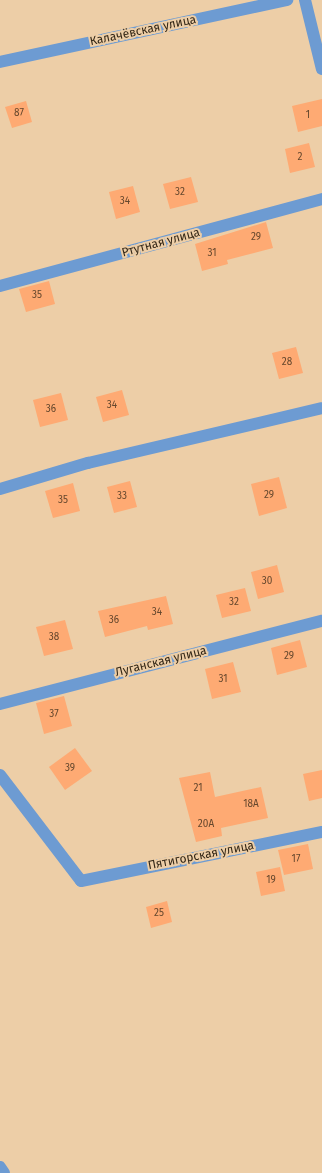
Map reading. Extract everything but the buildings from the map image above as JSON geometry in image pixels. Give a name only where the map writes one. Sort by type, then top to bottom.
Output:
[{"type":"street","name":"Калачёвская улица","points":[[0,62],[287,0]]},
{"type":"street","points":[[305,0],[322,69]]},
{"type":"street","name":"Ртутная улица","points":[[0,286],[322,199]]},
{"type":"street","points":[[0,489],[88,463],[322,408]]},
{"type":"street","name":"Луганская улица","points":[[0,704],[322,621]]},
{"type":"street","name":"Пятигорская улица","points":[[0,775],[81,880],[322,832]]},
{"type":"street","points":[[0,1167],[4,1173]]}]
